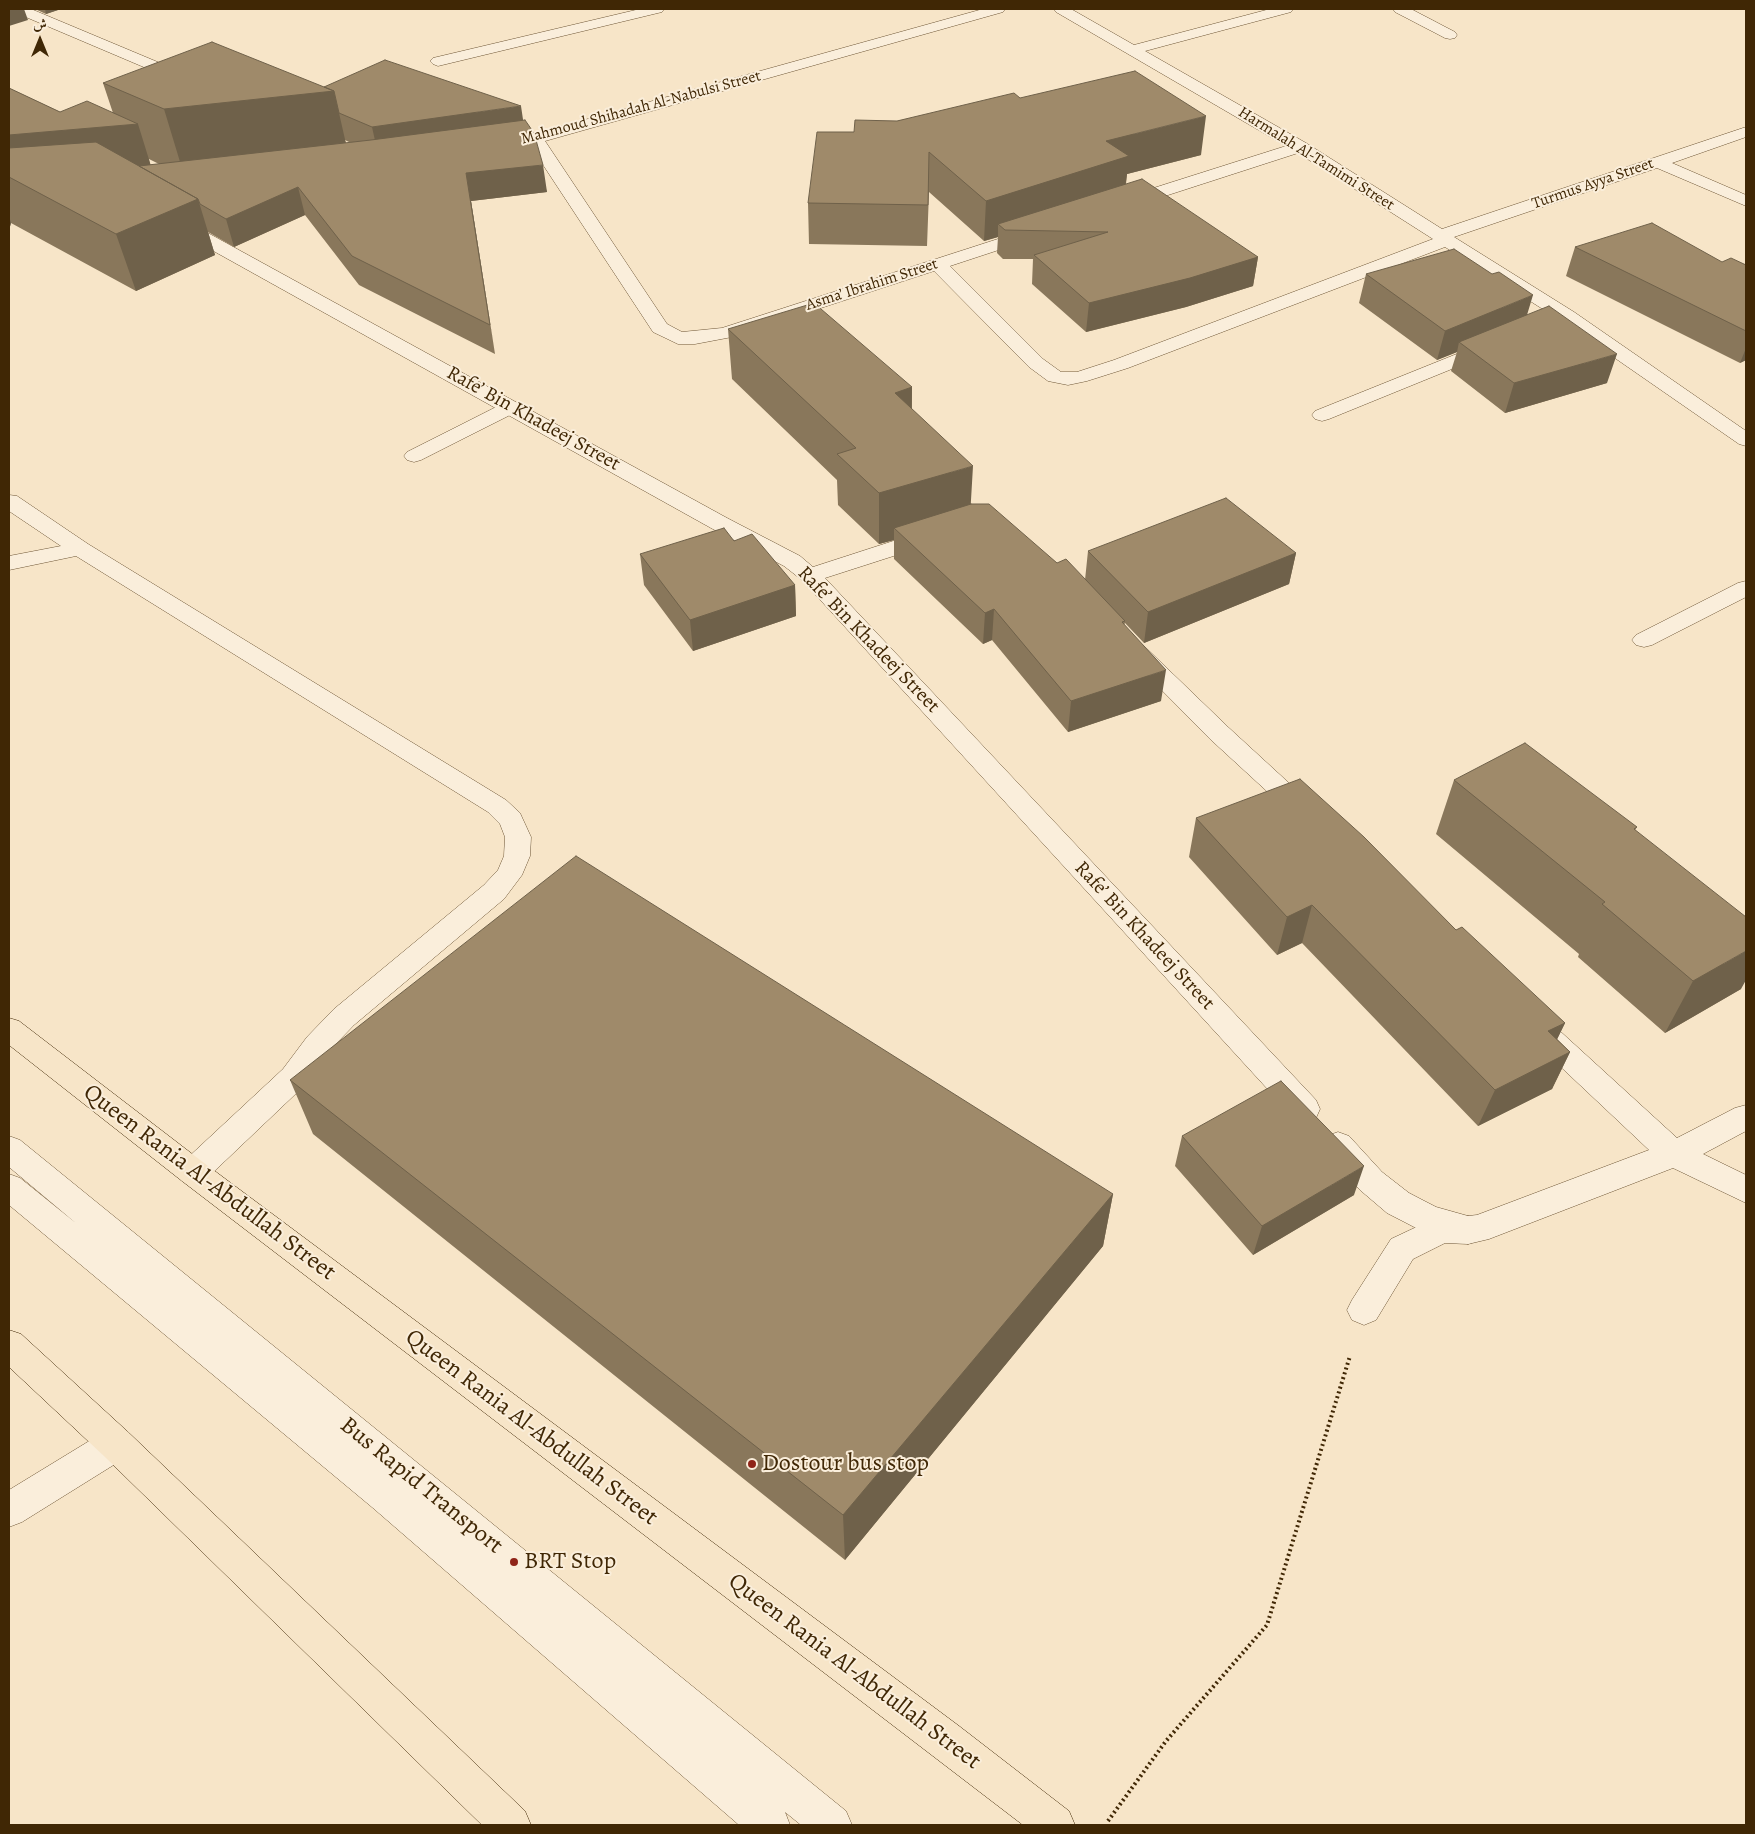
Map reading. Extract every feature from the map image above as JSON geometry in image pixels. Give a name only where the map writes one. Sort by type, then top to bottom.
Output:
[{"type":"main road","name":"Queen Rania Al-Abdullah Street","points":[[9,1029],[192,1172],[1055,1825]]},
{"type":"main road","points":[[9,1345],[116,1444],[511,1825]]},
{"type":"street","points":[[18,9],[200,86]]},
{"type":"street","points":[[438,61],[657,9]]},
{"type":"street","name":"Mahmoud Shihadah Al-Nabulsi Street","points":[[485,146],[534,139],[998,9]]},
{"type":"street","name":"Harmalah Al-Tamimi Street","points":[[1061,9],[1300,147],[1567,316],[1746,440]]},
{"type":"street","points":[[1133,50],[1286,9]]},
{"type":"street","points":[[1400,9],[1450,35]]},
{"type":"street","name":"Turmus Ayya Street","points":[[938,264],[1036,363],[1056,377],[1080,377],[1121,364],[1443,238],[1746,132]]},
{"type":"street","name":"Asma’ Ibrahim Street","points":[[534,139],[660,328],[678,338],[695,338],[725,333],[1049,228]]},
{"type":"street","points":[[1105,210],[1300,147]]},
{"type":"street","points":[[1657,162],[1746,201]]},
{"type":"street","name":"Rafe’ Bin Khadeej Street","points":[[158,213],[710,518],[792,561],[810,575],[1371,1181],[1398,1203],[1429,1219],[1468,1230]]},
{"type":"street","points":[[1548,323],[1567,316]]},
{"type":"street","points":[[1322,415],[1502,342]]},
{"type":"street","points":[[414,456],[512,407]]},
{"type":"street","points":[[9,500],[80,549],[497,806],[511,820],[518,837],[517,856],[509,875],[494,892],[344,1017],[317,1045],[294,1077],[192,1172]]},
{"type":"street","points":[[810,575],[952,530]]},
{"type":"street","points":[[9,563],[80,549]]},
{"type":"street","points":[[1644,640],[1746,588]]},
{"type":"street","points":[[1118,632],[1219,733],[1322,828]]},
{"type":"street","points":[[1520,1011],[1674,1154],[1746,1190]]},
{"type":"street","points":[[1364,1310],[1402,1249],[1442,1229],[1478,1229],[1674,1154],[1746,1117]]},
{"type":"street","name":"Bus Rapid Transport","points":[[9,1149],[832,1825]]},
{"type":"street","name":"Bus Rapid Transport","points":[[9,1187],[394,1502],[770,1825]]},
{"type":"street","points":[[9,1510],[116,1444]]},
{"type":"path","points":[[1105,1825],[1166,1741],[1267,1625],[1364,1310]]},
{"type":"building","points":[[212,42],[334,91],[164,109],[103,83]]},
{"type":"building","points":[[385,60],[521,106],[372,127],[339,113],[334,91],[324,87]]},
{"type":"building","points":[[1135,71],[1206,116],[1106,141],[1129,156],[986,201],[929,152],[928,205],[808,203],[817,132],[854,132],[855,120],[897,121],[1014,93],[1020,98]]},
{"type":"building","points":[[9,88],[60,112],[87,101],[138,124],[9,135]]},
{"type":"building","points":[[525,120],[534,133],[543,165],[466,173],[490,325],[352,256],[298,187],[226,219],[200,204],[198,199],[139,166],[371,140]]},
{"type":"building","points":[[96,142],[198,199],[116,234],[9,177],[9,148]]},
{"type":"building","points":[[1142,179],[1258,257],[1190,278],[1089,303],[1034,255],[1108,232],[1005,230],[998,224]]},
{"type":"building","points":[[1652,223],[1722,262],[1731,258],[1746,265],[1746,331],[1575,247]]},
{"type":"building","points":[[1454,249],[1492,274],[1499,272],[1533,295],[1445,331],[1366,274]]},
{"type":"building","points":[[814,303],[912,387],[895,393],[973,466],[879,493],[837,454],[856,448],[728,329]]},
{"type":"building","points":[[1549,306],[1617,354],[1514,383],[1459,342]]},
{"type":"building","points":[[1226,498],[1296,553],[1148,612],[1088,551]]},
{"type":"building","points":[[971,504],[989,504],[1057,563],[1066,559],[1125,621],[1122,622],[1166,670],[1071,701],[994,609],[985,613],[894,528]]},
{"type":"building","points":[[724,528],[734,541],[752,534],[795,585],[690,620],[640,554]]},
{"type":"building","points":[[1525,743],[1637,827],[1634,829],[1746,917],[1746,951],[1693,981],[1602,904],[1605,902],[1454,780]]},
{"type":"building","points":[[1300,779],[1364,837],[1456,930],[1462,927],[1565,1023],[1548,1031],[1570,1052],[1495,1090],[1312,905],[1287,917],[1196,818]]},
{"type":"building","points":[[576,856],[1113,1194],[843,1515],[290,1080]]},
{"type":"building","points":[[1281,1081],[1364,1166],[1262,1226],[1182,1136]]},
{"type":"place","name":"Dostour bus stop","points":[[752,1464]]},
{"type":"place","name":"BRT Stop","points":[[514,1562]]}]
